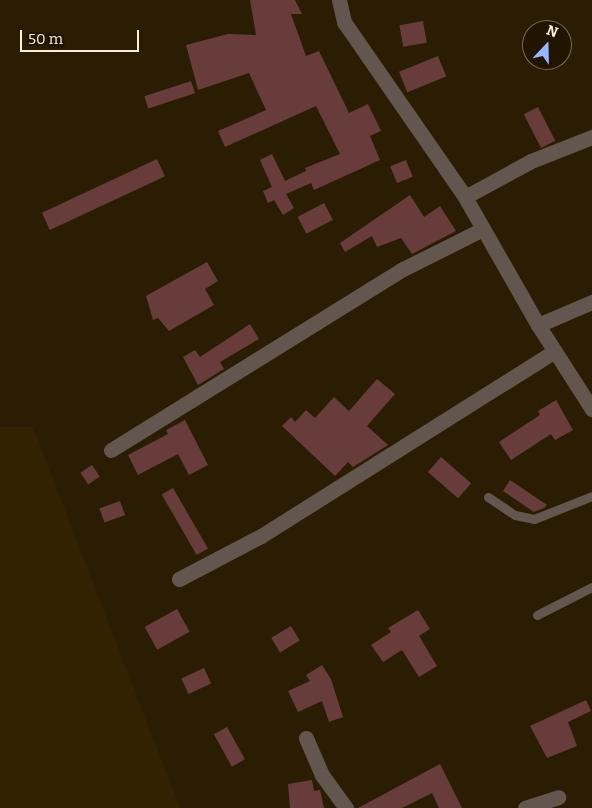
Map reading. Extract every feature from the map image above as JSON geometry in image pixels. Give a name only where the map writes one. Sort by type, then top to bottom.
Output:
[{"type":"street","points":[[339,0],[344,22],[465,197],[538,325],[592,409]]},
{"type":"street","points":[[465,197],[531,161],[592,138]]},
{"type":"street","points":[[111,450],[403,269],[483,228]]},
{"type":"street","points":[[538,325],[592,302]]},
{"type":"street","points":[[179,579],[261,536],[554,351]]},
{"type":"street","points":[[306,738],[322,775],[346,808]]},
{"type":"street","points":[[525,808],[558,797]]},
{"type":"lane","points":[[488,497],[516,515],[534,519],[592,496]]},
{"type":"lane","points":[[536,615],[592,586]]},
{"type":"shaded area","points":[[0,427],[33,427],[180,808],[0,808]]},
{"type":"building","points":[[250,0],[295,0],[302,14],[291,14],[306,56],[319,51],[349,113],[368,104],[381,131],[370,136],[380,160],[314,190],[311,183],[286,194],[294,208],[283,215],[274,200],[268,203],[263,191],[272,187],[260,160],[272,154],[285,181],[306,171],[305,168],[340,154],[316,106],[225,147],[218,131],[266,110],[249,73],[198,90],[186,45],[228,34],[256,35]]},
{"type":"building","points":[[423,21],[427,43],[403,47],[399,25]]},
{"type":"building","points":[[438,56],[446,76],[407,92],[399,72]]},
{"type":"building","points":[[191,81],[195,93],[148,109],[144,96]]},
{"type":"building","points":[[538,107],[555,141],[541,148],[524,114]]},
{"type":"building","points":[[157,159],[165,176],[50,230],[42,213]]},
{"type":"building","points":[[406,160],[413,177],[397,183],[390,166]]},
{"type":"building","points":[[410,195],[424,217],[440,206],[456,231],[412,254],[401,238],[377,247],[372,236],[345,252],[340,243]]},
{"type":"building","points":[[324,203],[333,220],[306,234],[298,217]]},
{"type":"building","points":[[207,262],[218,281],[205,289],[214,305],[169,331],[158,318],[153,320],[146,296]]},
{"type":"building","points":[[250,324],[259,339],[220,362],[224,369],[198,385],[183,357],[195,350],[200,357]]},
{"type":"building","points":[[377,379],[395,394],[367,426],[388,445],[353,467],[348,462],[335,476],[282,426],[291,417],[295,422],[306,410],[315,418],[334,397],[349,411]]},
{"type":"building","points":[[556,400],[573,430],[555,440],[551,434],[511,460],[499,442],[540,415],[538,411]]},
{"type":"building","points":[[185,420],[208,465],[189,475],[178,454],[138,475],[128,455],[168,434],[166,430]]},
{"type":"building","points":[[441,457],[471,483],[458,498],[428,472]]},
{"type":"building","points":[[92,465],[100,477],[88,484],[80,473]]},
{"type":"building","points":[[510,480],[547,505],[534,512],[503,491]]},
{"type":"building","points":[[173,488],[208,549],[197,555],[162,494]]},
{"type":"building","points":[[120,501],[125,515],[104,523],[99,509]]},
{"type":"building","points":[[177,609],[190,632],[157,650],[145,627]]},
{"type":"building","points":[[418,610],[430,629],[419,636],[437,666],[419,677],[402,650],[383,662],[371,645],[391,632],[388,628]]},
{"type":"building","points":[[291,626],[300,641],[280,652],[271,638]]},
{"type":"building","points":[[322,665],[331,679],[343,717],[329,722],[322,701],[298,712],[288,691],[310,681],[306,675]]},
{"type":"building","points":[[204,668],[211,683],[189,694],[181,679]]},
{"type":"building","points":[[586,700],[591,711],[568,722],[577,746],[547,758],[530,726]]},
{"type":"building","points":[[227,727],[245,759],[232,767],[214,734]]},
{"type":"building","points":[[440,764],[462,808],[439,808],[432,793],[402,808],[358,808]]},
{"type":"building","points":[[312,780],[314,791],[320,790],[324,808],[290,808],[288,784]]}]
